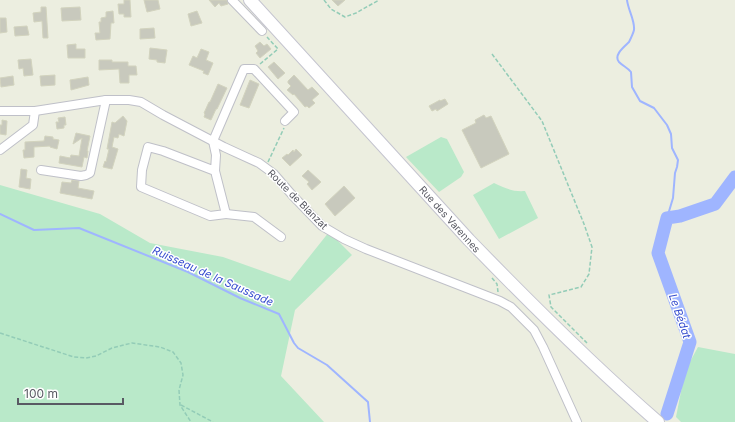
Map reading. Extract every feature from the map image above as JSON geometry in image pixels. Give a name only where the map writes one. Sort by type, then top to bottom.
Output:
[{"type":"main road","name":"Rue des Varennes","points":[[253,1],[504,277],[607,377],[658,422]]},
{"type":"street","points":[[232,0],[262,31]]},
{"type":"street","points":[[226,214],[215,171],[216,155],[213,141],[244,69],[254,69],[294,112],[285,122]]},
{"type":"street","points":[[41,170],[81,176],[90,173],[106,100]]},
{"type":"street","name":"Route de Blanzat","points":[[0,111],[35,111],[106,100],[129,100],[141,102],[224,147],[250,158],[266,167],[274,174],[312,216],[332,233],[366,249],[497,300],[511,307],[534,330],[577,422]]},
{"type":"street","points":[[0,150],[33,125],[35,111]]},
{"type":"street","points":[[215,171],[148,147],[142,170],[141,187],[210,216],[226,214],[254,218],[281,237]]},
{"type":"path","points":[[324,0],[331,9],[345,17],[356,13],[379,0]]},
{"type":"path","points":[[254,69],[278,49],[262,31]]},
{"type":"path","points":[[492,54],[542,121],[592,247],[589,274],[581,287],[549,295],[550,307],[590,346]]},
{"type":"path","points":[[266,167],[284,131],[285,122]]},
{"type":"path","points":[[491,276],[497,284],[499,290],[497,300]]},
{"type":"path","points":[[0,333],[74,357],[86,358],[96,356],[112,348],[132,343],[160,347],[173,352],[181,363],[183,375],[179,390],[180,405],[191,422]]},
{"type":"path","points":[[180,405],[213,422]]},
{"type":"green space","points":[[441,137],[447,139],[464,172],[461,177],[439,192],[406,157]]},
{"type":"green space","points":[[494,183],[505,188],[525,191],[538,218],[499,239],[473,195]]},
{"type":"green space","points":[[0,185],[100,214],[150,243],[223,257],[290,281],[329,232],[352,255],[295,310],[281,376],[324,422],[0,422]]},
{"type":"green space","points":[[698,347],[735,354],[735,422],[681,422],[676,417],[685,371]]},
{"type":"building","points":[[124,0],[130,0],[131,17],[124,17],[124,14],[119,14],[118,4],[124,4]]},
{"type":"building","points":[[144,0],[158,0],[160,9],[147,12]]},
{"type":"building","points":[[209,0],[227,0],[228,4],[221,6],[219,3],[215,7]]},
{"type":"building","points":[[332,0],[345,0],[338,6]]},
{"type":"building","points":[[41,7],[46,7],[48,38],[43,38],[42,21],[34,22],[33,13],[41,12]]},
{"type":"building","points":[[80,7],[81,20],[62,21],[61,8]]},
{"type":"building","points":[[113,11],[114,23],[111,23],[110,39],[96,40],[95,33],[100,33],[99,22],[101,22],[101,18],[106,17],[106,12]]},
{"type":"building","points":[[197,11],[202,23],[191,26],[188,14]]},
{"type":"building","points":[[0,18],[6,18],[7,32],[0,33]]},
{"type":"building","points":[[27,26],[29,35],[15,36],[14,27]]},
{"type":"building","points":[[154,28],[155,38],[140,39],[140,29]]},
{"type":"building","points":[[260,42],[264,46],[267,44],[271,49],[260,58],[256,53],[258,51],[255,46]]},
{"type":"building","points":[[76,44],[76,49],[85,49],[85,58],[68,58],[67,45]]},
{"type":"building","points":[[150,48],[167,50],[165,63],[149,59]]},
{"type":"building","points":[[201,49],[209,52],[206,60],[213,63],[208,75],[203,73],[204,71],[189,65],[193,56],[197,58]]},
{"type":"building","points":[[31,59],[33,75],[24,76],[23,68],[19,69],[18,60]]},
{"type":"building","points":[[99,60],[128,62],[128,66],[136,66],[137,75],[129,75],[129,83],[120,83],[119,69],[99,70]]},
{"type":"building","points":[[274,62],[285,73],[278,79],[268,67]]},
{"type":"building","points":[[55,75],[55,85],[41,86],[40,76]]},
{"type":"building","points":[[294,75],[308,90],[312,87],[319,94],[312,100],[315,103],[309,108],[307,106],[305,107],[294,94],[293,95],[287,90],[291,86],[288,81]]},
{"type":"building","points":[[13,76],[14,85],[1,87],[0,78]]},
{"type":"building","points":[[88,77],[89,85],[71,90],[70,80]]},
{"type":"building","points":[[250,80],[259,84],[249,108],[240,105]]},
{"type":"building","points":[[218,84],[227,88],[211,120],[204,117],[204,113]]},
{"type":"building","points":[[445,99],[448,104],[437,111],[436,109],[432,111],[429,106]]},
{"type":"building","points":[[484,115],[486,118],[491,116],[509,154],[481,168],[462,130],[476,123],[475,120]]},
{"type":"building","points":[[123,116],[127,121],[124,136],[119,134],[118,138],[114,137],[112,147],[118,149],[112,169],[103,167],[105,161],[106,162],[109,149],[107,149],[112,122],[115,123]]},
{"type":"building","points":[[65,117],[66,125],[64,125],[64,128],[57,129],[56,122],[59,122],[58,118]]},
{"type":"building","points":[[2,120],[7,121],[6,135],[0,134],[0,125],[2,125]]},
{"type":"building","points":[[76,133],[90,136],[87,158],[84,157],[82,167],[59,163],[60,156],[70,158],[71,155],[79,156],[82,138],[73,144]]},
{"type":"building","points":[[45,136],[53,137],[53,139],[59,140],[57,149],[50,146],[34,147],[34,157],[24,158],[23,150],[25,150],[25,142],[44,141]]},
{"type":"building","points":[[296,149],[302,155],[290,166],[282,158],[293,150],[294,152]]},
{"type":"building","points":[[21,169],[27,170],[26,178],[31,179],[30,189],[19,187]]},
{"type":"building","points":[[308,170],[321,182],[312,190],[307,184],[309,182],[302,176]]},
{"type":"building","points":[[72,180],[79,181],[78,188],[94,191],[92,199],[60,193],[62,182],[71,183]]},
{"type":"building","points":[[344,186],[355,198],[335,216],[325,204]]},
{"type":"waterway","name":"Le Bédat","points":[[627,0],[634,30],[629,42],[622,48],[617,56],[619,62],[631,72],[632,87],[640,101],[654,108],[667,125],[671,134],[672,148],[678,160],[675,173],[673,198],[667,218]]},
{"type":"waterway","name":"Le Bédat","points":[[667,414],[690,342],[658,253],[667,218],[680,216],[715,204],[735,177]]},
{"type":"waterway","name":"Ruisseau de la Saussade","points":[[0,214],[34,230],[79,228],[188,272],[240,298],[279,314],[298,348],[327,365],[368,402],[370,422]]}]
